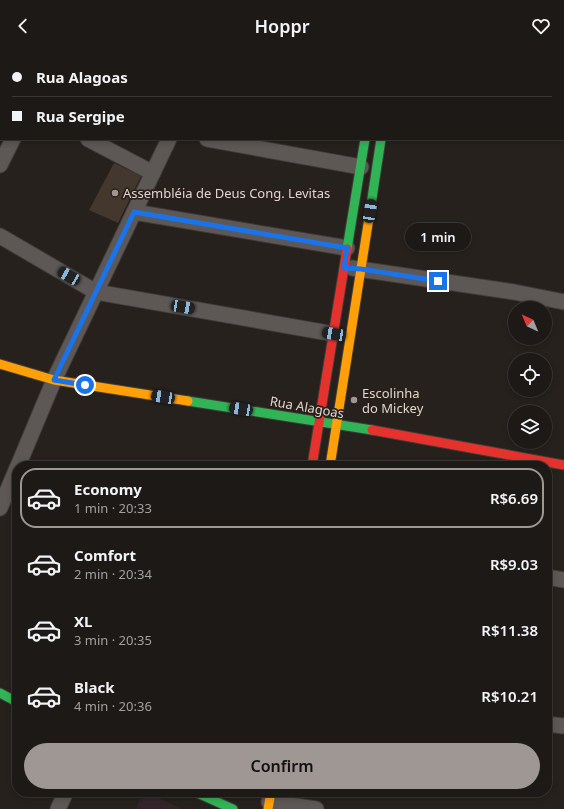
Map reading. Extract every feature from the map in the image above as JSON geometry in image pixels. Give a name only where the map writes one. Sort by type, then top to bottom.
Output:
[{"type":"street","points":[[0,165],[12,140]]},
{"type":"street","points":[[90,140],[153,173]]},
{"type":"street","points":[[20,461],[54,380],[169,140]]},
{"type":"street","points":[[212,140],[361,167]]},
{"type":"street","points":[[313,461],[365,140]]},
{"type":"street","points":[[331,461],[381,140]]},
{"type":"street","points":[[134,212],[347,248]]},
{"type":"street","points":[[0,236],[96,292],[334,334]]},
{"type":"street","points":[[344,268],[361,269],[514,292],[564,302]]},
{"type":"street","name":"Rua Alagoas","points":[[0,364],[54,380],[319,421],[541,461]]},
{"type":"street","name":"Rua Alagoas","points":[[552,463],[564,465]]},
{"type":"street","points":[[0,508],[12,479]]},
{"type":"street","points":[[552,578],[564,580]]},
{"type":"street","points":[[0,693],[12,699]]},
{"type":"street","points":[[552,725],[564,726]]},
{"type":"street","points":[[58,809],[64,797]]},
{"type":"street","points":[[193,797],[212,809]]},
{"type":"street","points":[[206,797],[233,809]]},
{"type":"street","points":[[269,801],[316,809]]},
{"type":"shaded area","points":[[141,797],[157,797],[182,809],[136,809]]},
{"type":"building","name":"Assembléia de Deus Cong. Levitas","points":[[114,163],[141,176],[118,223],[89,210]]},
{"type":"traffic: fast","points":[[347,249],[365,140]]},
{"type":"traffic: fast","points":[[371,205],[381,140]]},
{"type":"traffic: fast","points":[[188,401],[372,430]]},
{"type":"traffic: fast","points":[[0,693],[12,699]]},
{"type":"traffic: fast","points":[[206,797],[233,809]]},
{"type":"traffic: slow","points":[[331,461],[371,205]]},
{"type":"traffic: slow","points":[[0,364],[54,380],[188,401]]},
{"type":"traffic: slow","points":[[268,809],[270,797]]},
{"type":"traffic: jam","points":[[313,461],[347,249]]},
{"type":"traffic: jam","points":[[372,430],[542,461]]},
{"type":"traffic: jam","points":[[552,463],[564,465]]},
{"type":"place","name":"Assembléia de Deus Cong. Levitas","points":[[115,193]]},
{"type":"place","name":"Escolinha do Mickey","points":[[354,400]]},
{"type":"route","points":[[85,385],[54,380],[134,212],[347,248],[344,268],[361,269],[438,281]]}]
